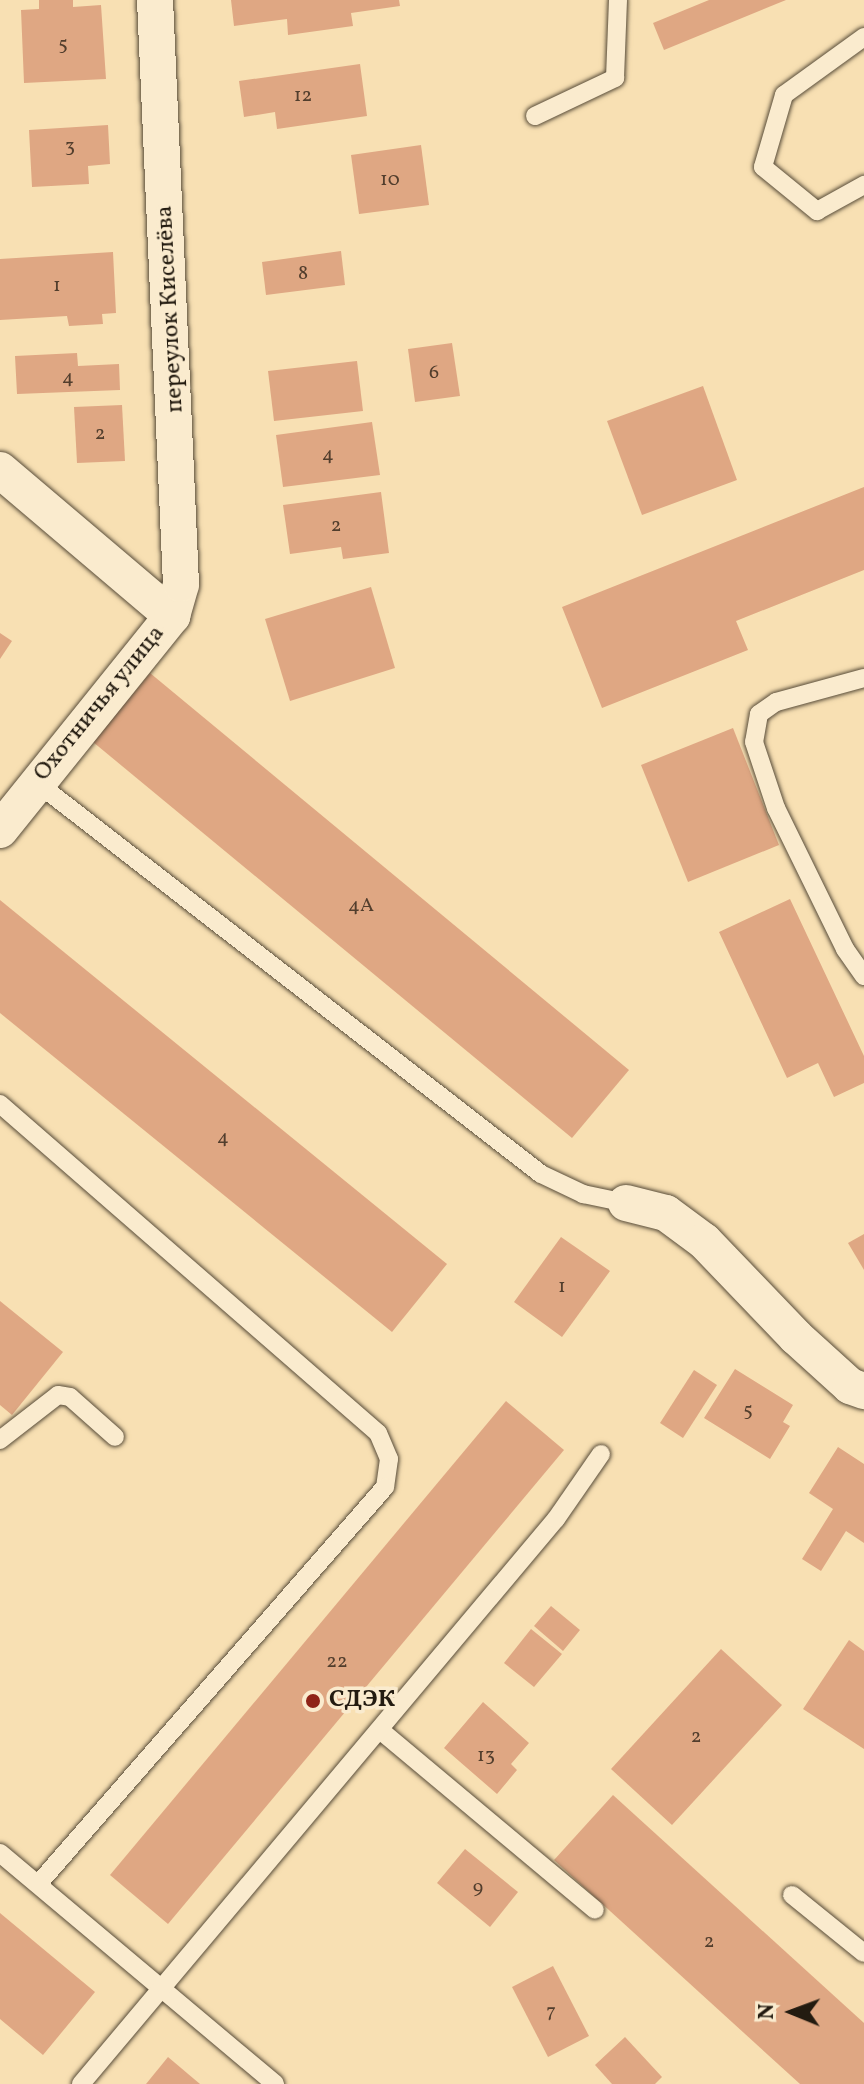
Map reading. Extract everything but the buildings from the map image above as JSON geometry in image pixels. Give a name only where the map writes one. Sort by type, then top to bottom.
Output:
[{"type":"street","name":"переулок Киселёва","points":[[155,0],[183,545],[181,584],[172,616]]},
{"type":"street","points":[[0,470],[172,616]]},
{"type":"street","name":"Охотничья улица","points":[[0,830],[172,616]]},
{"type":"street","points":[[626,1203],[666,1213],[704,1241],[796,1337],[850,1386],[864,1391]]},
{"type":"lane","points":[[535,116],[615,78],[618,0]]},
{"type":"lane","points":[[864,37],[784,95],[763,167],[817,211],[864,185]]},
{"type":"lane","points":[[864,678],[776,702],[759,714],[754,742],[776,808],[845,949],[864,976]]},
{"type":"lane","points":[[36,782],[541,1174],[583,1194],[626,1203]]},
{"type":"lane","points":[[0,1104],[378,1433],[389,1459],[385,1487],[39,1883]]},
{"type":"lane","points":[[0,1440],[58,1395],[70,1397],[115,1437]]},
{"type":"lane","points":[[81,2084],[165,1988],[556,1519],[601,1454]]},
{"type":"lane","points":[[380,1730],[595,1910]]},
{"type":"lane","points":[[0,1853],[165,1988],[275,2084]]},
{"type":"lane","points":[[792,1895],[864,1953]]},
{"type":"place","name":"СДЭК","points":[[313,1701]]}]
